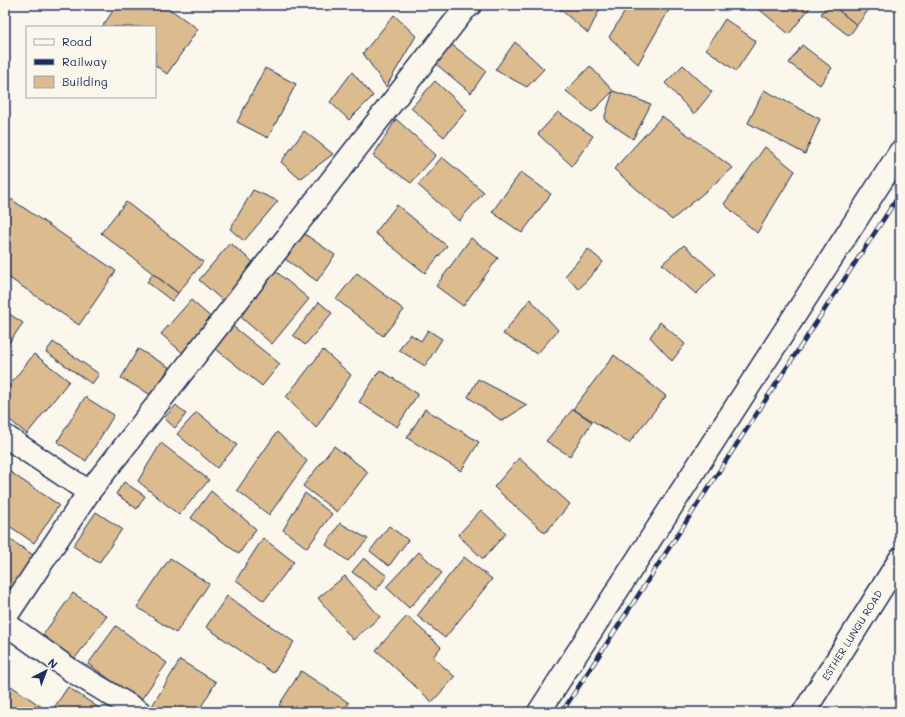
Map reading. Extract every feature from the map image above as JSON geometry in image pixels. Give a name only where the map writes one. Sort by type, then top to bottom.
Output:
[{"type":"street","points":[[5,618],[89,492],[459,16],[470,5]]},
{"type":"street","points":[[539,712],[900,152]]},
{"type":"street","points":[[5,436],[89,492]]},
{"type":"street","name":"ESTHER LUNGU ROAD","points":[[804,712],[900,559]]},
{"type":"street","points":[[5,623],[72,671],[140,712]]},
{"type":"building","points":[[117,5],[164,5],[198,29],[167,74],[156,66],[156,26],[103,26]]},
{"type":"building","points":[[555,5],[602,5],[588,33]]},
{"type":"building","points":[[629,5],[662,5],[669,10],[638,64],[609,37]]},
{"type":"building","points":[[754,5],[812,5],[789,34]]},
{"type":"building","points":[[828,5],[832,5],[857,25],[849,36],[821,14]]},
{"type":"building","points":[[832,5],[872,5],[857,25]]},
{"type":"building","points":[[394,15],[416,36],[386,87],[363,53]]},
{"type":"building","points":[[725,19],[756,41],[736,71],[706,49]]},
{"type":"building","points":[[447,41],[486,71],[471,93],[430,59]]},
{"type":"building","points":[[515,42],[544,69],[527,87],[495,70]]},
{"type":"building","points":[[802,45],[832,68],[820,85],[789,63]]},
{"type":"building","points":[[683,65],[712,92],[694,114],[665,83]]},
{"type":"building","points":[[590,66],[613,91],[592,112],[566,91]]},
{"type":"building","points":[[265,68],[296,84],[268,138],[237,122]]},
{"type":"building","points":[[352,72],[373,96],[349,120],[330,102]]},
{"type":"building","points":[[435,81],[467,110],[444,137],[411,108]]},
{"type":"building","points":[[764,90],[820,119],[805,154],[748,123]]},
{"type":"building","points":[[613,91],[651,104],[633,139],[604,119]]},
{"type":"building","points":[[558,112],[593,136],[572,166],[538,134]]},
{"type":"building","points":[[662,116],[733,168],[672,220],[614,169]]},
{"type":"building","points":[[396,119],[436,155],[411,183],[373,156]]},
{"type":"building","points":[[304,131],[333,154],[300,179],[281,162]]},
{"type":"building","points":[[765,147],[795,171],[757,233],[724,204]]},
{"type":"building","points":[[442,157],[484,192],[459,221],[418,185]]},
{"type":"building","points":[[521,172],[551,194],[522,233],[492,212]]},
{"type":"building","points":[[253,190],[278,201],[244,241],[230,229]]},
{"type":"building","points":[[5,195],[116,271],[79,325],[5,275]]},
{"type":"building","points":[[126,202],[203,262],[178,293],[101,233]]},
{"type":"building","points":[[397,205],[447,246],[425,273],[375,233]]},
{"type":"building","points":[[296,228],[335,255],[317,281],[279,255]]},
{"type":"building","points":[[471,238],[498,258],[463,306],[436,286]]},
{"type":"building","points":[[230,243],[254,263],[223,301],[199,280]]},
{"type":"building","points":[[684,245],[716,274],[696,294],[662,264]]},
{"type":"building","points":[[588,249],[603,262],[579,289],[565,276]]},
{"type":"building","points":[[273,269],[309,299],[272,344],[236,313]]},
{"type":"building","points":[[357,273],[404,310],[383,336],[336,299]]},
{"type":"building","points":[[153,274],[178,293],[172,301],[147,282]]},
{"type":"building","points":[[530,299],[558,330],[537,354],[503,334]]},
{"type":"building","points":[[191,300],[214,320],[184,354],[161,334]]},
{"type":"building","points":[[319,302],[332,313],[305,345],[293,335]]},
{"type":"building","points":[[5,311],[23,323],[8,344],[5,342]]},
{"type":"building","points":[[660,322],[685,344],[672,361],[650,337]]},
{"type":"building","points":[[230,324],[280,364],[262,386],[212,346]]},
{"type":"building","points":[[428,330],[442,339],[425,366],[399,350],[410,334],[421,341]]},
{"type":"building","points":[[53,342],[99,374],[92,384],[46,352]]},
{"type":"building","points":[[138,349],[169,367],[153,396],[121,378]]},
{"type":"building","points":[[323,350],[351,375],[316,428],[286,397]]},
{"type":"building","points":[[34,354],[69,381],[27,434],[5,416],[5,391]]},
{"type":"building","points":[[614,355],[666,396],[629,443],[573,409]]},
{"type":"building","points":[[380,370],[418,394],[397,427],[359,402]]},
{"type":"building","points":[[478,379],[527,405],[502,421],[468,397]]},
{"type":"building","points":[[85,397],[114,415],[86,461],[57,442]]},
{"type":"building","points":[[176,405],[186,414],[175,428],[164,418]]},
{"type":"building","points":[[425,409],[479,442],[461,471],[407,438]]},
{"type":"building","points":[[573,409],[592,422],[570,456],[546,441]]},
{"type":"building","points":[[197,412],[237,445],[217,468],[177,434]]},
{"type":"building","points":[[277,432],[307,461],[269,515],[237,490]]},
{"type":"building","points":[[161,443],[209,480],[179,515],[138,481]]},
{"type":"building","points":[[334,446],[368,472],[337,512],[303,486]]},
{"type":"building","points":[[519,458],[570,504],[545,533],[494,487]]},
{"type":"building","points":[[10,472],[59,505],[34,543],[5,523],[5,480]]},
{"type":"building","points":[[124,482],[145,496],[137,509],[116,494]]},
{"type":"building","points":[[211,491],[256,529],[239,554],[191,518]]},
{"type":"building","points":[[305,493],[332,514],[307,548],[283,530]]},
{"type":"building","points":[[481,510],[506,533],[483,559],[458,535]]},
{"type":"building","points":[[96,512],[122,529],[99,563],[73,546]]},
{"type":"building","points":[[340,523],[368,539],[348,561],[326,545]]},
{"type":"building","points":[[389,526],[408,540],[389,566],[370,551]]},
{"type":"building","points":[[5,536],[36,557],[5,602]]},
{"type":"building","points":[[263,538],[294,562],[264,601],[236,580]]},
{"type":"building","points":[[419,552],[442,573],[409,608],[386,587]]},
{"type":"building","points":[[464,557],[492,579],[445,638],[417,616]]},
{"type":"building","points":[[170,558],[209,584],[176,633],[137,607]]},
{"type":"building","points":[[364,558],[387,576],[376,590],[352,572]]},
{"type":"building","points":[[345,576],[380,617],[353,640],[318,598]]},
{"type":"building","points":[[73,593],[107,616],[69,666],[37,643]]},
{"type":"building","points":[[227,596],[294,642],[273,673],[206,627]]},
{"type":"building","points":[[407,616],[441,647],[433,657],[455,677],[432,702],[376,650]]},
{"type":"building","points":[[116,626],[167,663],[140,701],[88,664]]},
{"type":"building","points":[[180,660],[216,682],[198,712],[149,711]]},
{"type":"building","points":[[301,671],[349,703],[343,712],[290,712],[279,705]]},
{"type":"building","points":[[11,686],[42,707],[39,712],[5,712],[5,695]]},
{"type":"building","points":[[68,687],[105,712],[51,712]]},
{"type":"railway","points":[[562,712],[900,194]]}]
